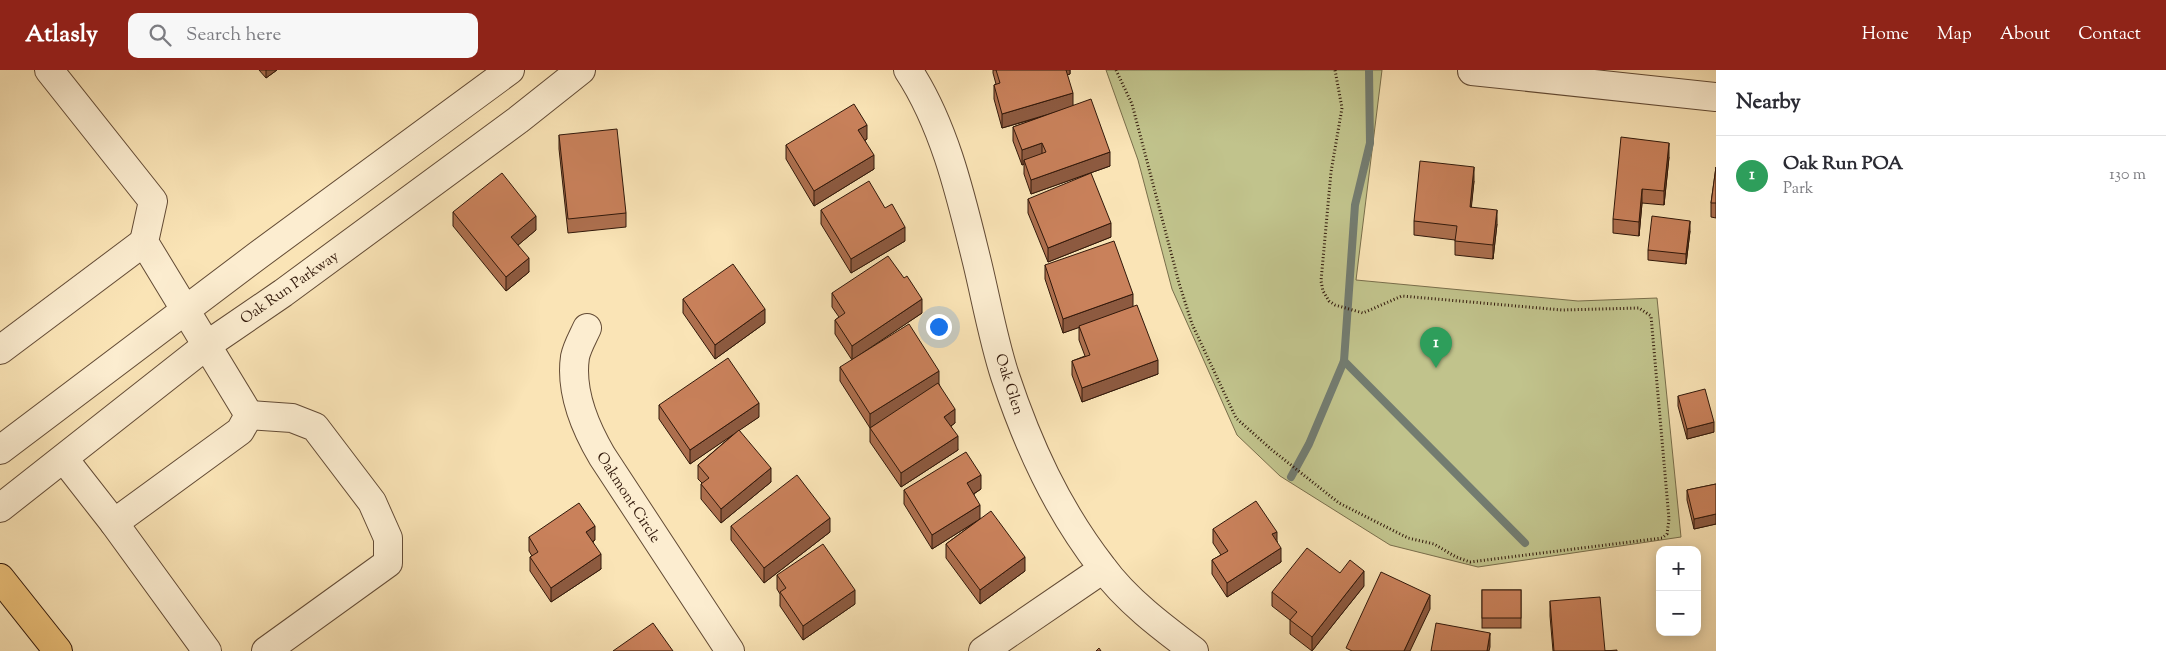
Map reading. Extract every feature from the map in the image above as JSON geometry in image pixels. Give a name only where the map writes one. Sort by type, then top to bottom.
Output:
[{"type":"main road","points":[[0,578],[58,651]]},
{"type":"street","points":[[0,350],[144,242],[153,201],[49,70]]},
{"type":"street","points":[[0,450],[184,311],[510,70]]},
{"type":"street","name":"Oak Run Parkway","points":[[0,508],[207,344],[291,288],[510,126],[581,70]]},
{"type":"street","name":"Oak Glen","points":[[908,70],[939,132],[956,184],[1005,374],[1047,482],[1103,569],[1134,601],[1194,651]]},
{"type":"street","points":[[1472,71],[1716,97]]},
{"type":"street","points":[[144,242],[184,311],[207,344],[249,415]]},
{"type":"street","name":"Oakmont Circle","points":[[587,328],[575,356],[574,375],[582,414],[589,433],[730,651]]},
{"type":"street","points":[[114,523],[240,431],[249,415]]},
{"type":"street","points":[[249,415],[292,418],[315,427],[372,502],[388,538],[388,563],[266,651]]},
{"type":"street","points":[[64,459],[114,523],[207,651]]},
{"type":"street","points":[[983,651],[1103,569]]},
{"type":"path","points":[[1116,70],[1132,104],[1179,283],[1192,324],[1236,418],[1272,450],[1339,503],[1408,538],[1434,544],[1456,557],[1470,562],[1662,538],[1669,530],[1651,316],[1647,312],[1639,308],[1562,310],[1402,296],[1363,313],[1336,305],[1329,301],[1322,291],[1331,172],[1342,108],[1335,70]]},
{"type":"green space","points":[[1106,70],[1382,70],[1356,280],[1578,301],[1657,298],[1681,537],[1478,567],[1390,545],[1280,476],[1237,435],[1172,289],[1138,160]]},
{"type":"building","points":[[996,70],[1066,70],[1073,93],[1002,114],[994,85],[1000,83]]},
{"type":"building","points":[[1091,99],[1110,152],[1031,180],[1024,160],[1046,152],[1042,143],[1022,150],[1013,127]]},
{"type":"building","points":[[854,104],[867,125],[858,130],[874,155],[814,191],[786,145]]},
{"type":"building","points":[[617,129],[626,213],[568,219],[559,135]]},
{"type":"building","points":[[1621,137],[1669,143],[1664,191],[1642,189],[1639,222],[1613,219]]},
{"type":"building","points":[[1420,161],[1474,167],[1470,207],[1497,210],[1493,245],[1455,241],[1457,226],[1414,221]]},
{"type":"building","points":[[1716,167],[1716,203],[1711,203]]},
{"type":"building","points":[[502,173],[536,216],[511,237],[529,258],[506,277],[453,212]]},
{"type":"building","points":[[1091,173],[1111,223],[1048,248],[1028,199]]},
{"type":"building","points":[[869,181],[885,208],[892,204],[905,227],[851,259],[821,210]]},
{"type":"building","points":[[1652,216],[1690,221],[1686,254],[1648,250]]},
{"type":"building","points":[[1114,241],[1133,294],[1063,319],[1045,265]]},
{"type":"building","points":[[888,256],[904,278],[907,276],[922,299],[852,346],[835,320],[845,313],[832,293]]},
{"type":"building","points":[[733,264],[765,309],[715,345],[683,299]]},
{"type":"building","points":[[1137,305],[1158,360],[1082,388],[1072,361],[1090,355],[1079,326]]},
{"type":"building","points":[[909,324],[939,371],[870,414],[840,367]]},
{"type":"building","points":[[728,358],[759,403],[690,450],[659,405]]},
{"type":"building","points":[[938,383],[955,409],[944,417],[958,436],[901,473],[870,428]]},
{"type":"building","points":[[1705,389],[1714,422],[1687,429],[1678,396]]},
{"type":"building","points":[[739,430],[771,468],[721,509],[701,484],[709,478],[698,465]]},
{"type":"building","points":[[966,452],[981,475],[967,483],[980,505],[932,535],[904,490]]},
{"type":"building","points":[[797,475],[830,518],[764,568],[731,526]]},
{"type":"building","points":[[1716,484],[1716,514],[1694,519],[1687,490]]},
{"type":"building","points":[[1256,501],[1277,532],[1272,534],[1281,548],[1227,583],[1212,560],[1228,551],[1213,529]]},
{"type":"building","points":[[579,503],[595,526],[586,532],[601,554],[551,588],[530,557],[538,552],[529,537]]},
{"type":"building","points":[[991,511],[1025,557],[980,590],[946,544]]},
{"type":"building","points":[[823,544],[855,590],[803,626],[780,592],[786,588],[777,575]]},
{"type":"building","points":[[1307,548],[1340,573],[1350,560],[1364,571],[1312,637],[1290,620],[1297,612],[1272,592]]},
{"type":"building","points":[[1381,572],[1430,595],[1404,651],[1352,651],[1346,648]]},
{"type":"building","points":[[1482,590],[1521,590],[1521,618],[1482,618]]},
{"type":"building","points":[[1600,597],[1605,651],[1554,651],[1550,601]]},
{"type":"building","points":[[653,623],[673,651],[613,651]]},
{"type":"building","points":[[1436,623],[1490,633],[1487,651],[1431,651]]},
{"type":"waterway","points":[[1291,477],[1309,444],[1344,361],[1355,205],[1370,143],[1369,70]]},
{"type":"waterway","points":[[1344,361],[1525,543]]},
{"type":"place","name":"Oak Run POA","points":[[1436,368]]}]
